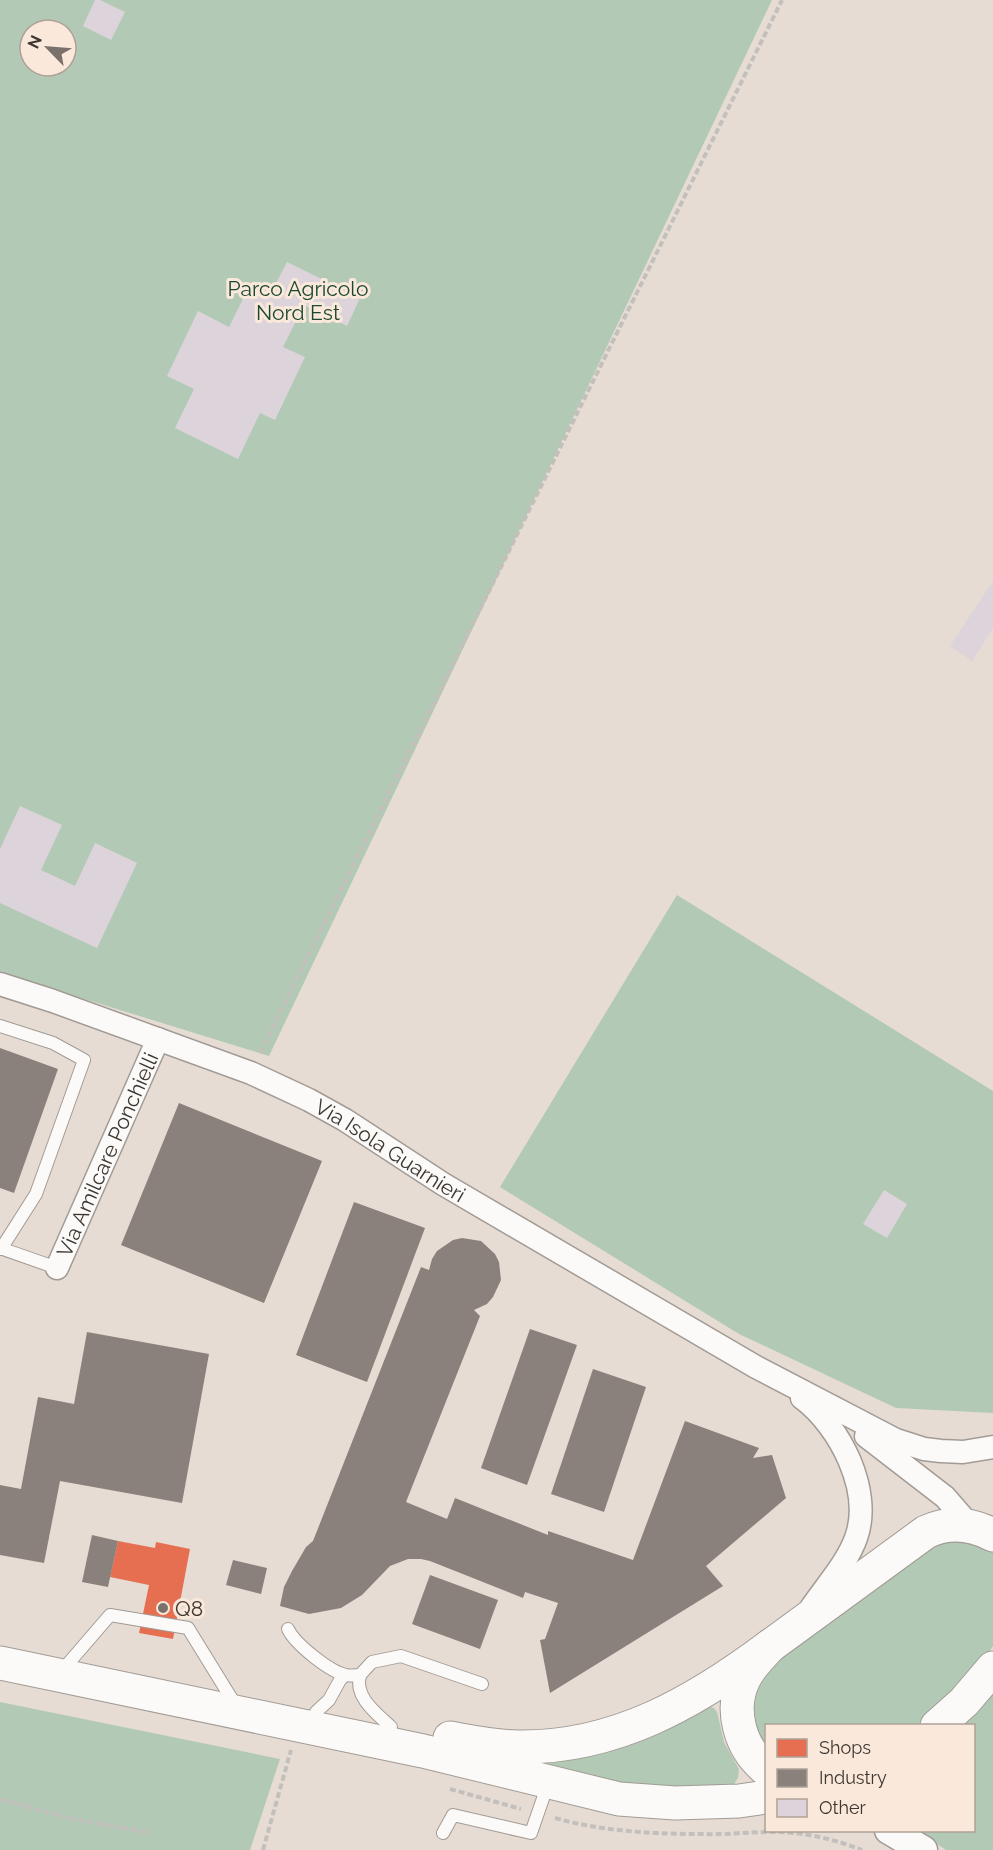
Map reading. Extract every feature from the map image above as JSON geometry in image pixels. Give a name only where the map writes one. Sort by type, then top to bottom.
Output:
[{"type":"main road","points":[[0,1663],[143,1692],[306,1719],[391,1727],[508,1746],[573,1743],[639,1724],[681,1706],[728,1677],[922,1534],[942,1526],[983,1527]]},
{"type":"main road","points":[[765,1768],[756,1760],[746,1745],[738,1723],[738,1705],[744,1678],[771,1646]]},
{"type":"main road","points":[[938,1724],[964,1702],[993,1668]]},
{"type":"main road","points":[[143,1692],[233,1701],[613,1798],[654,1803],[739,1801],[765,1797]]},
{"type":"street","name":"Via Isola Guarnieri","points":[[0,984],[251,1073],[328,1110],[443,1184],[756,1367],[896,1440],[941,1452],[963,1452],[993,1447]]},
{"type":"street","name":"Via Amilcare Ponchielli","points":[[57,1268],[158,1039]]},
{"type":"street","name":"Via Isola Guarnieri","points":[[756,1367],[804,1399],[821,1416],[840,1443],[849,1461],[862,1503],[860,1525],[852,1549],[802,1622]]},
{"type":"street","name":"Via Isola Guarnieri","points":[[821,1401],[983,1527]]},
{"type":"street","points":[[892,1832],[923,1850]]},
{"type":"lane","points":[[0,1026],[53,1043],[84,1060],[36,1194],[1,1249],[57,1268]]},
{"type":"lane","points":[[59,1675],[110,1615],[188,1628],[233,1701]]},
{"type":"lane","points":[[288,1629],[307,1652],[345,1675],[360,1675]]},
{"type":"lane","points":[[391,1727],[372,1711],[358,1683],[360,1675],[372,1662],[401,1656],[482,1684]]},
{"type":"lane","points":[[306,1719],[329,1700],[345,1675]]},
{"type":"lane","points":[[442,1833],[453,1815],[531,1833],[548,1782]]},
{"type":"path","points":[[251,1073],[782,0]]},
{"type":"path","points":[[263,1850],[306,1719]]},
{"type":"path","points":[[0,1799],[73,1819],[151,1833]]},
{"type":"green space","name":"Parco Agricolo Nord Est","points":[[0,0],[772,0],[269,1056],[0,973]]},
{"type":"green space","points":[[677,895],[993,1091],[993,1413],[896,1408],[739,1334],[500,1187]]},
{"type":"green space","points":[[952,1537],[993,1551],[993,1646],[987,1655],[938,1709],[918,1724],[765,1724],[765,1751],[758,1742],[751,1700],[779,1655],[924,1547]]},
{"type":"green space","points":[[993,1683],[993,1850],[946,1850],[919,1832],[975,1832],[975,1724],[953,1724]]},
{"type":"green space","points":[[0,1702],[280,1759],[250,1850],[0,1850]]},
{"type":"green space","points":[[707,1706],[714,1708],[717,1712],[724,1742],[739,1769],[738,1778],[733,1786],[657,1793],[513,1762]]},
{"type":"building: Shops","points":[[118,1541],[155,1548],[156,1542],[190,1549],[173,1639],[139,1633],[149,1585],[110,1577]]},
{"type":"building: Industry","points":[[0,1048],[58,1069],[14,1193],[0,1188]]},
{"type":"building: Industry","points":[[179,1103],[322,1161],[264,1303],[121,1245]]},
{"type":"building: Industry","points":[[354,1202],[425,1228],[367,1382],[296,1355]]},
{"type":"building: Industry","points":[[462,1238],[481,1241],[495,1254],[499,1262],[501,1280],[487,1304],[474,1310],[480,1316],[406,1502],[447,1519],[455,1498],[548,1535],[548,1531],[633,1560],[685,1421],[759,1448],[753,1458],[772,1455],[786,1498],[706,1566],[723,1586],[550,1693],[540,1640],[545,1639],[558,1603],[525,1592],[523,1598],[430,1561],[408,1559],[390,1566],[362,1595],[341,1608],[309,1614],[280,1606],[284,1587],[292,1571],[306,1547],[313,1541],[421,1267],[429,1270],[437,1251],[453,1240]]},
{"type":"building: Industry","points":[[530,1329],[577,1345],[527,1485],[481,1468]]},
{"type":"building: Industry","points":[[87,1332],[209,1354],[182,1503],[60,1481],[44,1563],[0,1555],[0,1485],[21,1489],[38,1397],[74,1404]]},
{"type":"building: Industry","points":[[593,1369],[646,1387],[604,1512],[551,1494]]},
{"type":"building: Industry","points":[[92,1535],[118,1541],[108,1587],[82,1582]]},
{"type":"building: Industry","points":[[233,1560],[267,1568],[261,1594],[226,1585]]},
{"type":"building: Industry","points":[[430,1575],[498,1600],[480,1649],[412,1624]]},
{"type":"building: Other","points":[[95,0],[100,0],[125,12],[111,40],[83,26]]},
{"type":"building: Other","points":[[287,262],[360,298],[347,326],[304,305],[283,347],[305,357],[275,420],[260,413],[238,459],[175,428],[194,389],[167,376],[198,311],[229,327],[246,293],[255,298],[261,284],[273,289]]},
{"type":"building: Other","points":[[993,581],[993,628],[972,661],[950,646]]},
{"type":"building: Other","points":[[20,806],[62,825],[41,870],[75,886],[95,843],[137,863],[97,948],[0,903],[0,849]]},
{"type":"building: Other","points":[[884,1190],[907,1204],[887,1238],[863,1224]]},
{"type":"place","name":"Q8","points":[[163,1608]]}]
